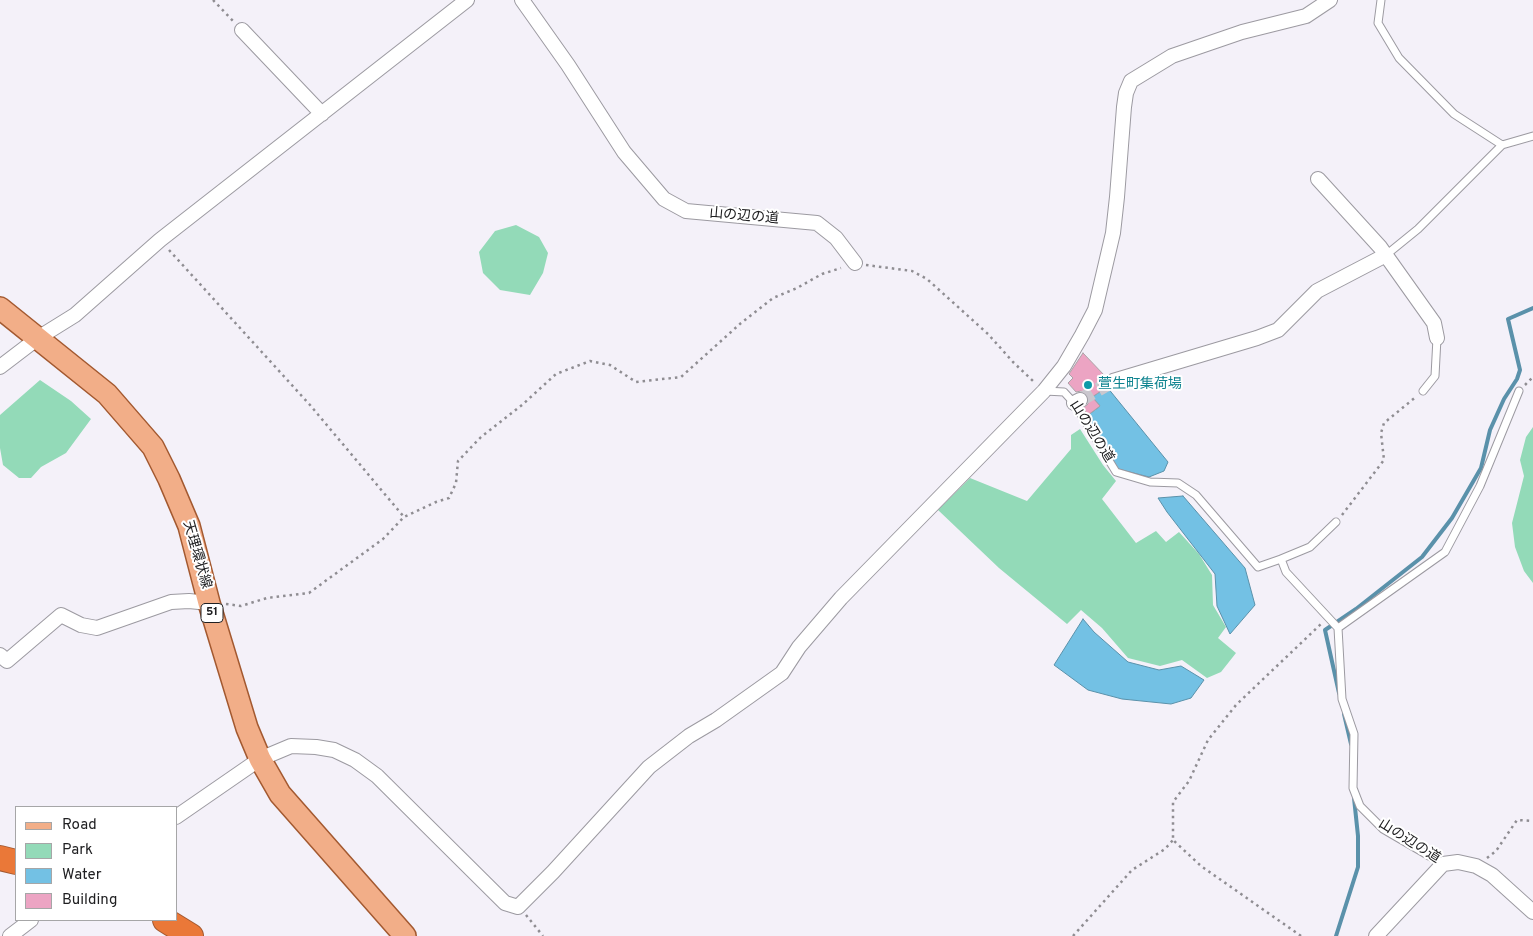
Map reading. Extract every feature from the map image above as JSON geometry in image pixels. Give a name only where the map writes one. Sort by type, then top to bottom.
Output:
[{"type":"highway","points":[[0,858],[15,862]]},
{"type":"highway","points":[[167,921],[191,936]]},
{"type":"main road","name":"天理環状線","points":[[0,308],[107,394],[153,448],[169,479],[189,526],[209,603],[247,728],[260,759],[280,794],[405,936]]},
{"type":"street","points":[[0,368],[38,338],[75,315],[160,240],[467,0]]},
{"type":"street","name":"山の辺の道","points":[[522,0],[573,73],[624,152],[664,199],[686,211],[817,223],[836,238],[855,263]]},
{"type":"street","points":[[178,816],[260,759],[291,746],[316,746],[334,750],[355,760],[377,776],[505,903],[518,907],[553,872],[649,767],[689,736],[716,720],[782,673],[799,647],[841,598],[1044,391],[1064,366],[1095,310],[1113,233],[1124,107],[1126,93],[1131,81],[1172,56],[1242,32],[1306,16],[1330,0]]},
{"type":"street","points":[[242,30],[322,114]]},
{"type":"street","points":[[1318,179],[1386,255],[1434,323],[1437,338]]},
{"type":"street","points":[[1113,381],[1278,330],[1317,291],[1386,255]]},
{"type":"street","points":[[0,655],[6,662],[61,616],[97,628],[171,602],[209,603]]},
{"type":"street","name":"山の辺の道","points":[[1444,864],[1458,862],[1476,866],[1492,875],[1533,912]]},
{"type":"street","points":[[1376,936],[1444,864]]},
{"type":"street","points":[[10,936],[29,921]]},
{"type":"lane","points":[[1381,0],[1378,23],[1399,58],[1454,114],[1502,145]]},
{"type":"lane","points":[[1386,255],[1418,229],[1502,145],[1533,136]]},
{"type":"lane","points":[[1423,391],[1435,376],[1437,338]]},
{"type":"lane","name":"山の辺の道","points":[[1044,391],[1064,392],[1077,402],[1116,472],[1150,482],[1178,483],[1201,500],[1258,567],[1281,559]]},
{"type":"lane","points":[[1336,522],[1310,547],[1281,559],[1286,572],[1338,628],[1444,552],[1480,486],[1519,392]]},
{"type":"lane","name":"山の辺の道","points":[[1338,628],[1342,699],[1354,734],[1353,788],[1360,806],[1383,829],[1444,864]]},
{"type":"path","points":[[212,0],[242,30]]},
{"type":"path","points":[[160,240],[310,406],[404,516]]},
{"type":"path","points":[[209,603],[241,606],[267,598],[309,593],[383,539],[404,516],[449,498],[456,483],[458,461],[481,437],[522,405],[556,374],[590,361],[610,365],[636,382],[680,377],[741,323],[773,298],[822,274],[855,263],[912,271],[927,279],[988,334],[1013,362],[1044,391]]},
{"type":"path","points":[[1336,522],[1384,460],[1381,433],[1384,423],[1423,391]]},
{"type":"path","points":[[1073,936],[1132,870],[1166,849],[1173,840],[1173,802],[1189,781],[1208,740],[1236,705],[1328,617]]},
{"type":"path","points":[[1476,866],[1496,851],[1517,820],[1533,821]]},
{"type":"path","points":[[1173,840],[1201,866],[1301,936]]},
{"type":"path","points":[[518,907],[543,936]]},
{"type":"green space","points":[[516,225],[539,237],[548,253],[543,273],[530,295],[500,290],[483,273],[479,252],[495,231]]},
{"type":"green space","points":[[40,380],[71,401],[91,419],[66,453],[41,467],[31,478],[19,478],[3,465],[0,448],[0,415]]},
{"type":"green space","points":[[1533,427],[1533,583],[1524,571],[1515,547],[1512,523],[1524,476],[1520,460],[1526,437]]},
{"type":"green space","points":[[1080,429],[1103,465],[1116,481],[1102,499],[1136,543],[1156,531],[1166,542],[1179,532],[1199,554],[1212,575],[1213,605],[1226,627],[1218,638],[1236,653],[1221,672],[1207,678],[1182,660],[1160,666],[1128,658],[1102,628],[1081,610],[1067,624],[999,568],[938,510],[970,478],[1027,501],[1071,449],[1071,435]]},
{"type":"water","points":[[1107,387],[1168,462],[1164,471],[1149,477],[1118,469],[1087,416],[1100,406],[1092,397]]},
{"type":"water","points":[[1183,496],[1245,568],[1255,605],[1230,634],[1217,606],[1215,574],[1158,498]]},
{"type":"water","points":[[1083,619],[1094,632],[1128,662],[1159,670],[1181,666],[1204,680],[1191,698],[1171,704],[1122,699],[1088,690],[1054,665]]},
{"type":"building","name":"萱生町集荷場","points":[[1083,353],[1105,376],[1107,387],[1092,397],[1100,406],[1088,415],[1083,408],[1088,404],[1088,396],[1081,391],[1076,392],[1068,383],[1073,378],[1069,374]]},
{"type":"waterway","points":[[1339,693],[1325,630],[1356,609],[1422,557],[1452,518],[1481,468],[1490,430],[1520,370],[1508,319],[1533,308]]},
{"type":"waterway","points":[[1344,714],[1351,744]]},
{"type":"waterway","points":[[1336,936],[1358,867],[1358,836],[1354,798]]},
{"type":"tunnel","points":[[1080,400],[1113,381]]},
{"type":"place","name":"萱生町集荷場","points":[[1088,385]]}]
